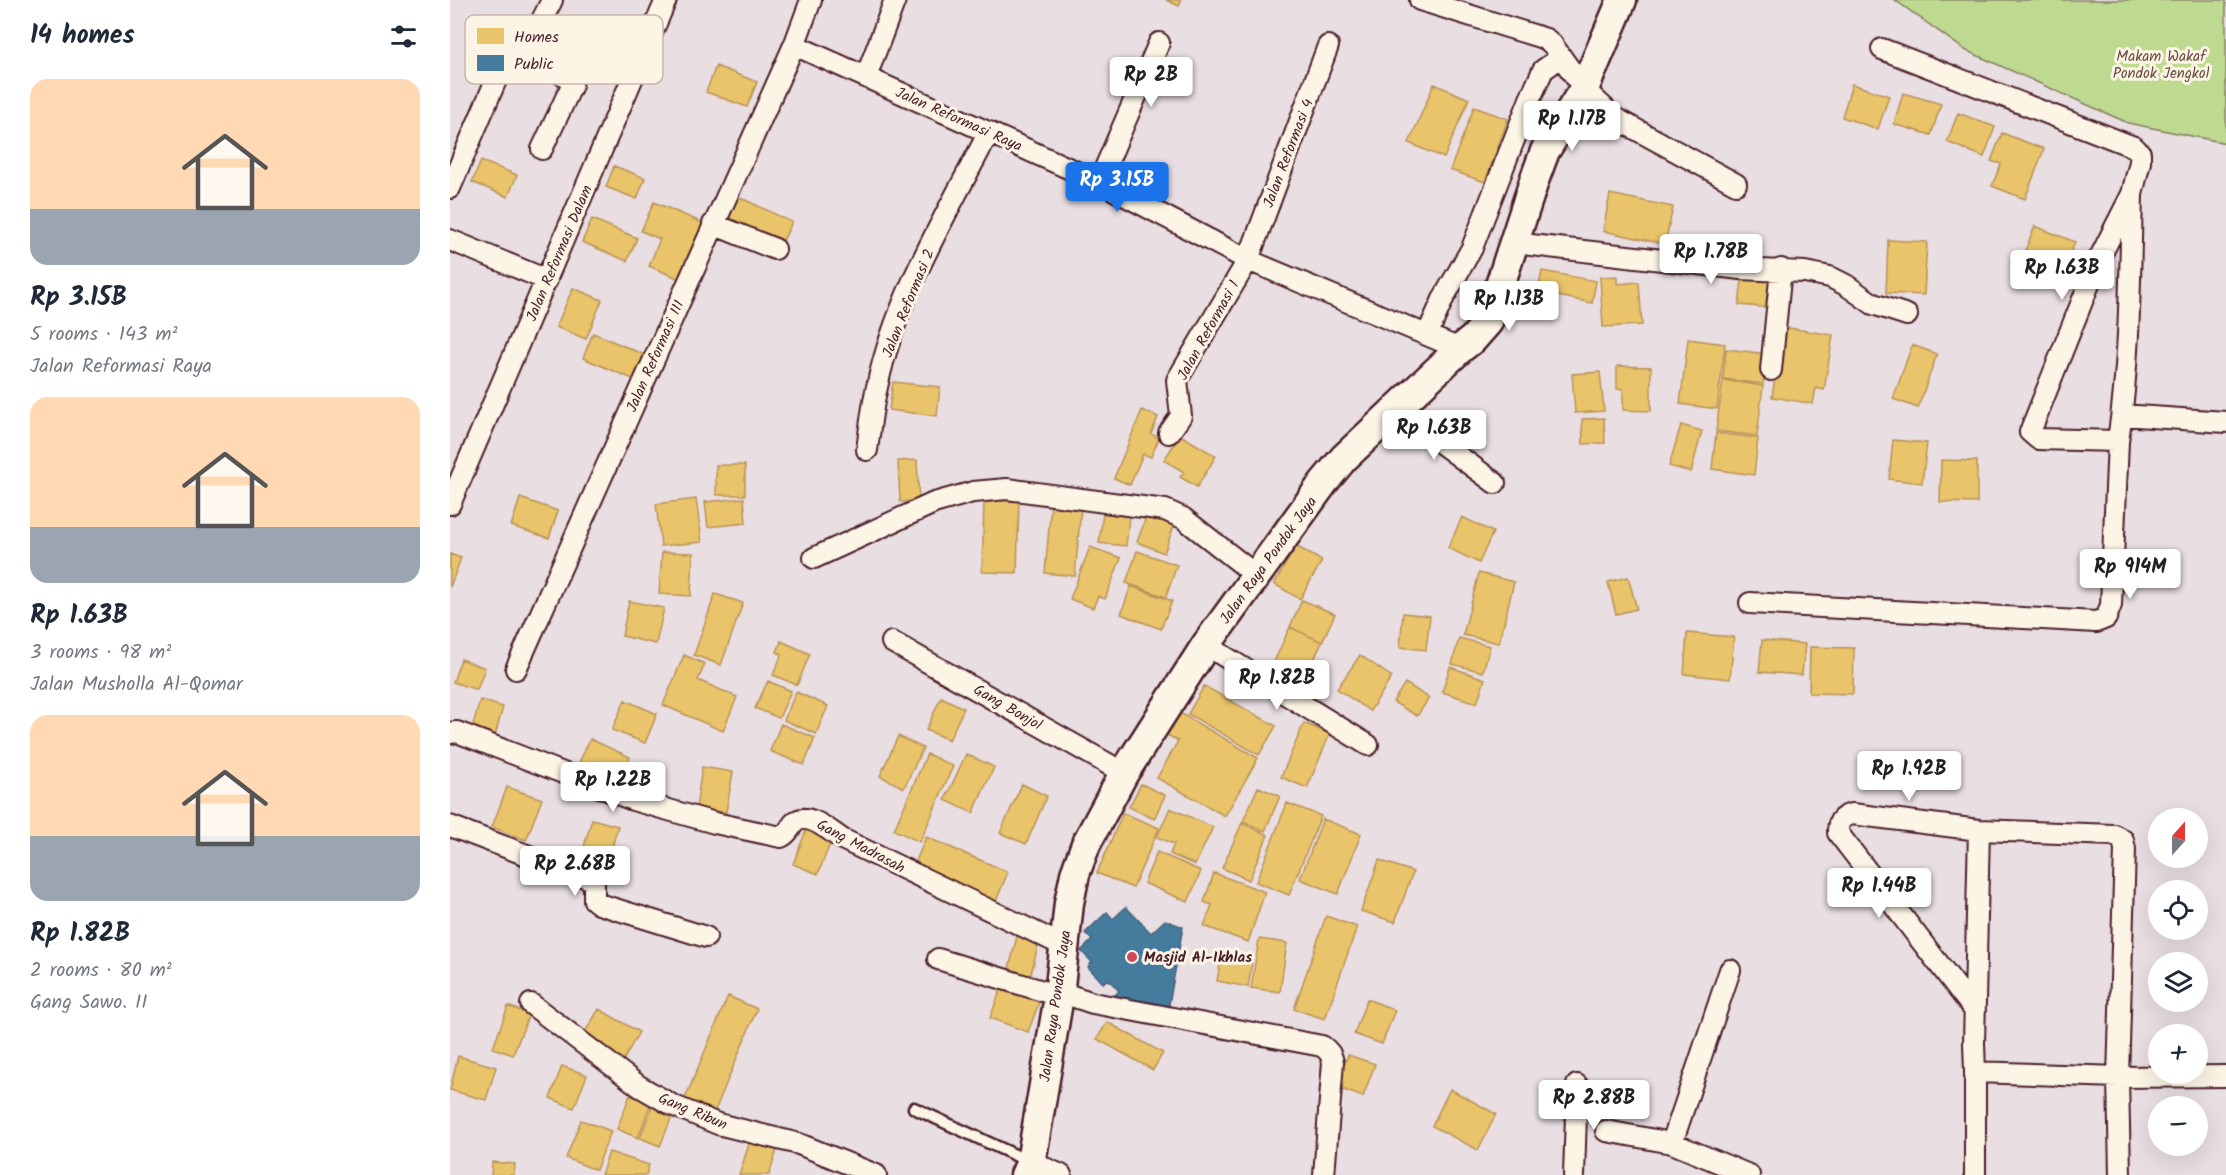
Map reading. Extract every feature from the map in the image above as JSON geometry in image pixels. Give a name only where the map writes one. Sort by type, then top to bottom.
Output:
[{"type":"main road","name":"Jalan Raya Pondok Jaya","points":[[1028,1168],[1060,994],[1069,903],[1075,874],[1099,817],[1124,773],[1206,645],[1324,482],[1344,458],[1488,322],[1545,151],[1584,89],[1622,0]]},
{"type":"street","points":[[545,15],[552,0]]},
{"type":"street","name":"Jalan Reformasi Dalam","points":[[660,15],[666,0]]},
{"type":"street","points":[[795,42],[811,0]]},
{"type":"street","points":[[866,77],[894,0]]},
{"type":"street","points":[[1420,0],[1546,39],[1584,89],[1616,118],[1736,184]]},
{"type":"street","name":"Jalan Reformasi Raya","points":[[795,42],[801,48],[1099,182],[1248,260],[1427,335],[1467,344]]},
{"type":"street","name":"Jalan Reformasi III","points":[[516,669],[795,42]]},
{"type":"street","points":[[1099,182],[1159,43]]},
{"type":"street","name":"Jalan Reformasi 4","points":[[1248,260],[1328,46]]},
{"type":"street","points":[[1750,603],[2096,622],[2106,618],[2111,605],[2132,194],[2140,153],[2134,147],[1882,49]]},
{"type":"street","points":[[1427,335],[1444,297],[1472,248],[1543,70],[1561,57]]},
{"type":"street","points":[[450,188],[494,84]]},
{"type":"street","points":[[542,149],[572,84]]},
{"type":"street","name":"Jalan Reformasi Dalam","points":[[450,504],[630,84]]},
{"type":"street","name":"Jalan Reformasi 2","points":[[867,450],[877,386],[894,330],[921,262],[989,132]]},
{"type":"street","points":[[2118,441],[2038,440],[2030,432],[2099,259],[2132,194]]},
{"type":"street","points":[[713,224],[775,249]]},
{"type":"street","points":[[450,240],[547,280]]},
{"type":"street","points":[[1514,243],[1741,269],[1781,269],[1805,272],[1830,277],[1873,304],[1907,315]]},
{"type":"street","name":"Jalan Reformasi 1","points":[[1169,433],[1181,416],[1177,380],[1248,260]]},
{"type":"street","points":[[1771,370],[1781,269]]},
{"type":"street","points":[[1396,410],[1495,483]]},
{"type":"street","points":[[2122,415],[2226,422]]},
{"type":"street","points":[[814,558],[934,503],[973,492],[1007,489],[1165,510],[1183,518],[1257,576]]},
{"type":"street","name":"Gang Bonjol","points":[[892,642],[1124,773]]},
{"type":"street","points":[[1206,645],[1368,745]]},
{"type":"street","name":"Gang Madrasah","points":[[450,733],[457,732],[633,800],[715,823],[781,837],[787,834],[798,820],[802,818],[812,820],[842,839],[1064,946]]},
{"type":"street","points":[[1975,1011],[1838,833],[1838,823],[1843,817],[1852,814],[1979,830],[2114,835],[2123,840],[2125,849],[2118,1077],[2120,1175]]},
{"type":"street","points":[[450,826],[590,879],[594,883],[594,900],[599,904],[706,937]]},
{"type":"street","points":[[1975,1175],[1975,1011],[1979,830]]},
{"type":"street","points":[[938,958],[1093,1002],[1322,1046],[1331,1054],[1333,1062],[1324,1175]]},
{"type":"street","points":[[1672,1143],[1730,970]]},
{"type":"street","name":"Gang Ribun","points":[[531,1004],[639,1086],[672,1105],[718,1124],[799,1144],[876,1175]]},
{"type":"street","points":[[1975,1072],[2118,1077],[2226,1076]]},
{"type":"street","points":[[1574,1175],[1577,1085]]},
{"type":"street","points":[[1606,1131],[1672,1143],[1749,1175]]},
{"type":"street","points":[[1028,1168],[1061,1175]]},
{"type":"lane","points":[[914,1108],[1028,1168]]},
{"type":"green space","name":"Makam Wakaf Pondok Jengkol","points":[[1895,0],[2226,0],[2226,143],[2128,123],[1965,50]]},
{"type":"building: Homes","points":[[1166,0],[1181,0],[1179,6]]},
{"type":"building: Homes","points":[[716,66],[757,82],[747,107],[706,92]]},
{"type":"building: Homes","points":[[1434,84],[1469,99],[1444,158],[1409,143]]},
{"type":"building: Homes","points":[[1852,84],[1889,96],[1878,129],[1842,117]]},
{"type":"building: Homes","points":[[1903,93],[1941,104],[1931,135],[1894,124]]},
{"type":"building: Homes","points":[[1474,107],[1508,119],[1485,182],[1450,170]]},
{"type":"building: Homes","points":[[1958,113],[1995,127],[1984,157],[1947,142]]},
{"type":"building: Homes","points":[[2002,133],[2044,149],[2025,199],[1992,186],[2001,164],[1991,161]]},
{"type":"building: Homes","points":[[481,161],[517,175],[508,197],[472,182]]},
{"type":"building: Homes","points":[[614,166],[645,178],[637,199],[606,187]]},
{"type":"building: Homes","points":[[1610,194],[1673,207],[1665,244],[1603,231]]},
{"type":"building: Homes","points":[[739,197],[792,222],[780,247],[727,222]]},
{"type":"building: Homes","points":[[654,202],[705,224],[682,280],[649,266],[660,239],[641,231]]},
{"type":"building: Homes","points":[[592,219],[637,238],[627,261],[582,242]]},
{"type":"building: Homes","points":[[2035,226],[2075,242],[2057,287],[2017,271]]},
{"type":"building: Homes","points":[[1888,240],[1927,242],[1924,295],[1886,293]]},
{"type":"building: Homes","points":[[1542,271],[1596,281],[1592,303],[1538,292]]},
{"type":"building: Homes","points":[[1743,273],[1776,277],[1772,308],[1739,305]]},
{"type":"building: Homes","points":[[1617,276],[1617,284],[1639,282],[1642,325],[1603,327],[1600,277]]},
{"type":"building: Homes","points":[[573,288],[602,300],[586,339],[556,327]]},
{"type":"building: Homes","points":[[1783,327],[1833,335],[1824,390],[1816,388],[1813,404],[1772,397]]},
{"type":"building: Homes","points":[[593,333],[645,355],[635,380],[583,358]]},
{"type":"building: Homes","points":[[1688,339],[1725,344],[1717,409],[1680,404]]},
{"type":"building: Homes","points":[[1912,345],[1937,354],[1918,408],[1893,399]]},
{"type":"building: Homes","points":[[1726,349],[1767,354],[1763,384],[1723,379]]},
{"type":"building: Homes","points":[[1617,366],[1651,367],[1651,411],[1623,410],[1623,389],[1617,389]]},
{"type":"building: Homes","points":[[1600,372],[1604,411],[1575,413],[1572,374]]},
{"type":"building: Homes","points":[[1723,380],[1763,386],[1757,436],[1716,431]]},
{"type":"building: Homes","points":[[893,382],[940,387],[937,416],[889,410]]},
{"type":"building: Homes","points":[[1142,410],[1158,417],[1151,434],[1159,438],[1151,457],[1143,454],[1130,485],[1114,478]]},
{"type":"building: Homes","points":[[1604,418],[1605,443],[1583,444],[1582,419]]},
{"type":"building: Homes","points":[[1681,425],[1702,431],[1691,472],[1669,466]]},
{"type":"building: Homes","points":[[1716,433],[1758,438],[1754,475],[1712,469]]},
{"type":"building: Homes","points":[[1180,435],[1216,456],[1197,487],[1180,477],[1184,472],[1164,460]]},
{"type":"building: Homes","points":[[1893,440],[1927,443],[1922,483],[1889,479]]},
{"type":"building: Homes","points":[[917,460],[919,501],[900,502],[898,461]]},
{"type":"building: Homes","points":[[1941,460],[1977,461],[1977,503],[1940,502]]},
{"type":"building: Homes","points":[[716,465],[745,465],[745,495],[716,495]]},
{"type":"building: Homes","points":[[520,498],[558,511],[549,538],[511,526]]},
{"type":"building: Homes","points":[[744,498],[746,523],[708,527],[705,502]]},
{"type":"building: Homes","points":[[696,499],[702,542],[661,546],[656,504]]},
{"type":"building: Homes","points":[[984,500],[1019,501],[1017,573],[982,572]]},
{"type":"building: Homes","points":[[1051,505],[1081,507],[1075,576],[1045,573]]},
{"type":"building: Homes","points":[[1148,512],[1175,523],[1164,553],[1137,542]]},
{"type":"building: Homes","points":[[1103,513],[1129,517],[1126,546],[1099,543]]},
{"type":"building: Homes","points":[[1462,517],[1493,532],[1479,563],[1448,548]]},
{"type":"building: Homes","points":[[1296,546],[1322,561],[1300,599],[1274,584]]},
{"type":"building: Homes","points":[[1090,547],[1121,558],[1105,599],[1098,596],[1093,608],[1070,599]]},
{"type":"building: Homes","points":[[1137,551],[1177,565],[1166,597],[1126,583]]},
{"type":"building: Homes","points":[[662,552],[693,553],[691,596],[659,594]]},
{"type":"building: Homes","points":[[450,554],[461,558],[450,587]]},
{"type":"building: Homes","points":[[1479,573],[1514,582],[1499,643],[1463,635]]},
{"type":"building: Homes","points":[[1628,577],[1637,609],[1616,614],[1608,582]]},
{"type":"building: Homes","points":[[1131,586],[1172,601],[1161,629],[1121,614]]},
{"type":"building: Homes","points":[[715,594],[743,603],[721,665],[694,655]]},
{"type":"building: Homes","points":[[1302,600],[1335,614],[1322,642],[1290,627]]},
{"type":"building: Homes","points":[[629,601],[664,608],[656,644],[622,636]]},
{"type":"building: Homes","points":[[1403,613],[1430,616],[1426,650],[1400,647]]},
{"type":"building: Homes","points":[[1290,627],[1322,642],[1306,677],[1274,662]]},
{"type":"building: Homes","points":[[1687,633],[1734,637],[1730,679],[1684,674]]},
{"type":"building: Homes","points":[[1459,638],[1490,646],[1483,672],[1452,664]]},
{"type":"building: Homes","points":[[1762,640],[1805,644],[1802,675],[1759,672]]},
{"type":"building: Homes","points":[[781,641],[810,654],[797,685],[773,675],[782,654],[777,652]]},
{"type":"building: Homes","points":[[1810,647],[1854,648],[1853,694],[1809,693]]},
{"type":"building: Homes","points":[[684,655],[705,664],[698,680],[737,697],[723,731],[663,705]]},
{"type":"building: Homes","points":[[1360,655],[1392,677],[1370,711],[1337,689]]},
{"type":"building: Homes","points":[[461,659],[485,668],[477,690],[453,682]]},
{"type":"building: Homes","points":[[1450,667],[1485,679],[1477,703],[1442,692]]},
{"type":"building: Homes","points":[[768,681],[791,691],[779,718],[755,708]]},
{"type":"building: Homes","points":[[1405,683],[1429,698],[1417,716],[1393,702]]},
{"type":"building: Homes","points":[[1204,686],[1276,726],[1259,755],[1188,714]]},
{"type":"building: Homes","points":[[796,692],[828,706],[816,734],[784,720]]},
{"type":"building: Homes","points":[[941,697],[964,708],[949,740],[926,730]]},
{"type":"building: Homes","points":[[480,700],[503,707],[494,739],[471,732]]},
{"type":"building: Homes","points":[[625,700],[657,714],[645,743],[612,730]]},
{"type":"building: Homes","points":[[1180,713],[1258,758],[1225,816],[1157,778],[1178,741],[1167,735]]},
{"type":"building: Homes","points":[[1304,723],[1330,734],[1307,788],[1281,777]]},
{"type":"building: Homes","points":[[781,724],[815,738],[804,765],[770,751]]},
{"type":"building: Homes","points":[[898,736],[923,748],[904,788],[880,776]]},
{"type":"building: Homes","points":[[590,739],[630,757],[618,783],[578,765]]},
{"type":"building: Homes","points":[[927,754],[953,766],[920,842],[894,830]]},
{"type":"building: Homes","points":[[966,754],[994,767],[973,813],[945,800]]},
{"type":"building: Homes","points":[[702,767],[733,772],[726,812],[696,808]]},
{"type":"building: Homes","points":[[1022,784],[1047,796],[1026,844],[1000,833]]},
{"type":"building: Homes","points":[[1141,784],[1165,795],[1154,819],[1129,807]]},
{"type":"building: Homes","points":[[507,787],[542,799],[526,840],[492,827]]},
{"type":"building: Homes","points":[[1258,787],[1280,796],[1265,831],[1243,821]]},
{"type":"building: Homes","points":[[1287,803],[1321,816],[1289,895],[1256,882]]},
{"type":"building: Homes","points":[[1170,808],[1213,827],[1195,865],[1170,854],[1174,844],[1157,837]]},
{"type":"building: Homes","points":[[1123,813],[1159,828],[1133,888],[1097,873]]},
{"type":"building: Homes","points":[[592,819],[618,826],[609,858],[583,850]]},
{"type":"building: Homes","points":[[1323,819],[1361,834],[1338,894],[1300,879]]},
{"type":"building: Homes","points":[[1242,823],[1268,835],[1249,880],[1222,868]]},
{"type":"building: Homes","points":[[807,828],[832,839],[818,874],[793,864]]},
{"type":"building: Homes","points":[[926,837],[1008,872],[996,901],[914,866]]},
{"type":"building: Homes","points":[[1157,852],[1201,871],[1188,902],[1144,883]]},
{"type":"building: Homes","points":[[1379,860],[1413,872],[1395,922],[1361,911]]},
{"type":"building: Homes","points":[[1214,873],[1265,892],[1248,942],[1204,926],[1212,905],[1204,902]]},
{"type":"building: Homes","points":[[1326,916],[1357,927],[1325,1019],[1294,1009]]},
{"type":"building: Homes","points":[[1018,932],[1040,937],[1029,982],[1007,977]]},
{"type":"building: Homes","points":[[1259,939],[1287,943],[1280,992],[1251,988]]},
{"type":"building: Homes","points":[[1222,952],[1253,957],[1248,987],[1217,981]]},
{"type":"building: Homes","points":[[1002,986],[1040,1000],[1028,1032],[990,1018]]},
{"type":"building: Homes","points":[[728,996],[757,1009],[714,1113],[684,1101]]},
{"type":"building: Homes","points":[[1367,999],[1395,1010],[1382,1044],[1354,1034]]},
{"type":"building: Homes","points":[[508,1006],[529,1014],[513,1055],[493,1048]]},
{"type":"building: Homes","points":[[599,1009],[639,1032],[623,1061],[582,1037]]},
{"type":"building: Homes","points":[[1107,1022],[1163,1053],[1153,1070],[1097,1039]]},
{"type":"building: Homes","points":[[1348,1055],[1375,1064],[1363,1097],[1336,1087]]},
{"type":"building: Homes","points":[[458,1056],[496,1067],[486,1100],[450,1090]]},
{"type":"building: Homes","points":[[562,1066],[587,1075],[574,1108],[550,1098]]},
{"type":"building: Homes","points":[[1450,1089],[1496,1114],[1478,1150],[1432,1126]]},
{"type":"building: Homes","points":[[630,1095],[651,1103],[638,1138],[617,1129]]},
{"type":"building: Homes","points":[[654,1101],[675,1109],[660,1146],[640,1138]]},
{"type":"building: Homes","points":[[581,1120],[611,1131],[596,1170],[566,1158]]},
{"type":"building: Homes","points":[[750,1141],[777,1150],[769,1175],[739,1175]]},
{"type":"building: Homes","points":[[609,1152],[649,1165],[646,1175],[601,1175]]},
{"type":"building: Homes","points":[[492,1162],[515,1164],[514,1175],[491,1175]]},
{"type":"building: Public","name":"Masjid Al-Ikhlas","points":[[1126,907],[1151,933],[1165,920],[1183,927],[1167,1015],[1108,1002],[1119,991],[1108,979],[1103,983],[1088,967],[1092,962],[1081,951],[1092,940],[1085,933],[1107,912],[1113,919]]},
{"type":"place","name":"Masjid Al-Ikhlas","points":[[1132,957]]}]
